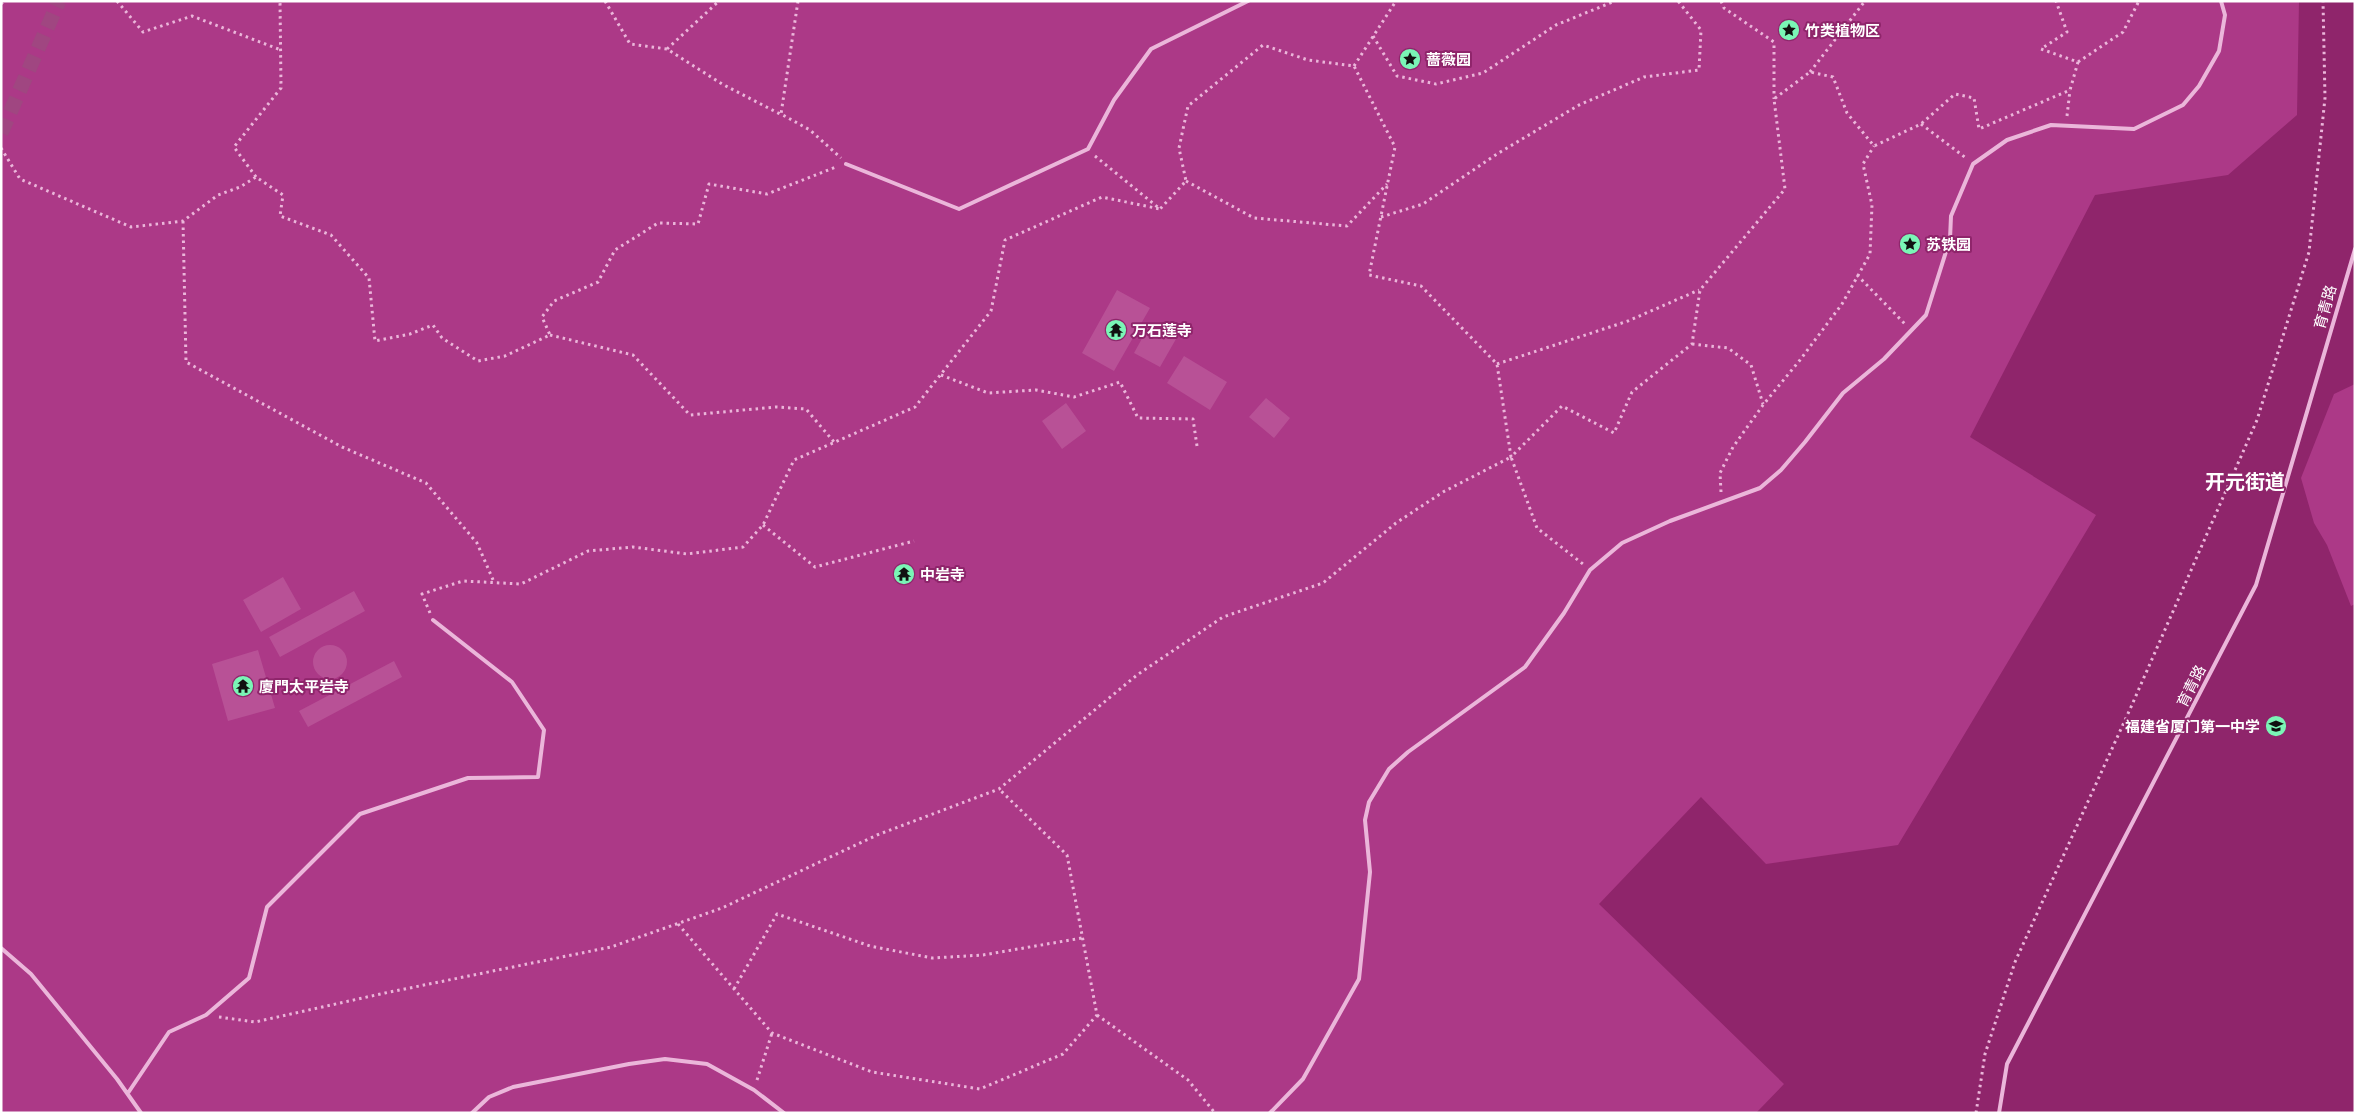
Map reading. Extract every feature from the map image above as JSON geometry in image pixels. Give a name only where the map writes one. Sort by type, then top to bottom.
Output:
[{"type":"lane","points":[[846,164],[959,209],[1088,149],[1114,100],[1151,49],[1248,1]]},
{"type":"lane","points":[[1270,1113],[1303,1079],[1359,979],[1363,954],[1363,920],[1370,872],[1368,832],[1365,820],[1369,802],[1389,769],[1408,752],[1525,667],[1564,613],[1590,570],[1622,543],[1670,521],[1760,488],[1780,470],[1806,442],[1843,393],[1884,359],[1926,315],[1950,239],[1951,216],[1973,164],[2007,140],[2051,125],[2134,129],[2183,104],[2199,86],[2219,51],[2225,15],[2221,1]]},
{"type":"lane","name":"育青路","points":[[1999,1113],[2007,1064],[2256,585],[2355,249]]},
{"type":"lane","points":[[128,1093],[170,1032],[206,1015],[249,978],[267,907],[360,814],[468,778],[538,777],[544,730],[539,722],[512,682],[433,620]]},
{"type":"lane","points":[[1,948],[31,974],[128,1093],[141,1113]]},
{"type":"lane","points":[[472,1113],[489,1097],[513,1087],[629,1064],[665,1059],[707,1064],[754,1090],[784,1113]]},
{"type":"path","points":[[1,4],[4,1]]},
{"type":"path","points":[[117,1],[144,32],[192,16],[281,50]]},
{"type":"path","points":[[280,1],[282,88],[234,147],[256,177],[283,195],[280,216],[331,235],[370,278],[375,341],[410,334],[433,325],[442,338],[478,361],[505,356],[550,335],[633,355],[690,415],[776,407],[806,409],[834,442]]},
{"type":"path","points":[[550,335],[542,317],[554,301],[598,282],[615,250],[658,223],[698,224],[709,184],[767,194],[846,164],[810,130],[722,84],[667,50],[630,44],[605,1]]},
{"type":"path","points":[[667,50],[719,1]]},
{"type":"path","points":[[781,114],[798,1]]},
{"type":"path","points":[[1354,66],[1396,1]]},
{"type":"path","points":[[1373,36],[1397,76],[1436,84],[1483,73],[1556,25],[1615,1]]},
{"type":"path","points":[[1381,217],[1423,204],[1497,154],[1579,105],[1644,77],[1699,70],[1701,30],[1678,1]]},
{"type":"path","points":[[1497,364],[1628,321],[1700,290],[1785,189],[1774,99],[1774,42],[1724,8],[1721,1]]},
{"type":"path","points":[[1774,99],[1810,72],[1865,1]]},
{"type":"path","points":[[2056,1],[2067,32],[2042,49],[2078,62]]},
{"type":"path","points":[[2066,126],[2070,90],[2078,62],[2123,32],[2139,1]]},
{"type":"path","points":[[1976,1113],[1985,1054],[2015,962],[2131,707],[2260,411],[2309,252],[2325,98],[2323,1]]},
{"type":"path","points":[[1354,66],[1308,60],[1263,45],[1188,106],[1179,148],[1186,181],[1254,218],[1347,226],[1388,184]]},
{"type":"path","points":[[1354,66],[1395,147],[1369,275],[1421,286],[1497,364],[1511,457],[1537,528],[1590,570]]},
{"type":"path","points":[[1810,72],[1833,77],[1847,113],[1874,146]]},
{"type":"path","points":[[1721,502],[1720,473],[1734,447],[1763,405],[1842,304],[1870,254],[1872,205],[1863,164],[1874,146],[1920,124],[1955,94],[1974,98],[1979,129],[2070,90]]},
{"type":"path","points":[[1920,124],[1973,164]]},
{"type":"path","points":[[1,148],[20,179],[131,227],[183,221],[218,195],[240,187],[256,177]]},
{"type":"path","points":[[1088,149],[1160,209]]},
{"type":"path","points":[[1160,209],[1186,181]]},
{"type":"path","points":[[433,620],[422,594],[463,581],[521,584],[588,551],[633,547],[687,554],[742,547],[763,525],[794,460],[916,407],[991,311],[1005,240],[1102,197],[1160,209]]},
{"type":"path","points":[[183,221],[186,362],[342,447],[426,483],[477,543],[494,583]]},
{"type":"path","points":[[1857,276],[1912,331]]},
{"type":"path","points":[[206,1015],[255,1022],[394,991],[611,947],[722,908],[877,835],[999,789],[1137,675],[1223,618],[1323,583],[1396,523],[1442,492],[1511,457],[1562,406],[1614,432],[1632,392],[1692,344],[1700,290]]},
{"type":"path","points":[[1692,344],[1728,348],[1751,365],[1763,405]]},
{"type":"path","points":[[941,375],[988,393],[1036,390],[1074,397],[1120,382],[1138,418],[1192,419],[1197,446]]},
{"type":"path","points":[[763,525],[816,567],[914,540]]},
{"type":"path","points":[[999,789],[1067,855],[1097,1015],[1188,1080],[1215,1113]]},
{"type":"path","points":[[734,989],[777,914],[870,946],[932,958],[983,955],[1082,938]]},
{"type":"path","points":[[678,924],[772,1032],[872,1072],[980,1089],[1063,1054],[1097,1015]]},
{"type":"path","points":[[754,1090],[772,1032]]},
{"type":"shaded area","points":[[1,1],[2299,1],[2297,115],[2228,175],[2095,195],[1970,437],[2096,515],[1898,845],[1766,864],[1701,797],[1599,904],[1784,1084],[1756,1113],[1,1113]]},
{"type":"shaded area","points":[[2355,384],[2355,604],[2351,606],[2327,545],[2314,523],[2301,478],[2334,394]]},
{"type":"building","name":"万石莲寺","points":[[1117,290],[1150,308],[1114,371],[1082,353]]},
{"type":"building","points":[[1150,324],[1176,339],[1160,367],[1134,353]]},
{"type":"building","points":[[1184,356],[1227,382],[1210,410],[1167,383]]},
{"type":"building","points":[[1266,398],[1290,418],[1274,438],[1249,417]]},
{"type":"building","points":[[1066,403],[1086,431],[1062,449],[1042,421]]},
{"type":"building","points":[[283,577],[301,609],[261,632],[243,600]]},
{"type":"building","points":[[354,591],[365,611],[280,657],[269,637]]},
{"type":"building","points":[[330,645],[337,646],[342,650],[346,655],[346,669],[342,674],[337,678],[330,679],[323,678],[318,674],[314,669],[313,662],[314,655],[318,650],[323,646]]},
{"type":"building","name":"廈門太平岩寺","points":[[258,650],[275,708],[228,721],[212,664]]},
{"type":"building","points":[[394,661],[402,677],[308,727],[299,711]]},
{"type":"tunnel","points":[[1,133],[59,1]]},
{"type":"place","name":"竹类植物区","points":[[1789,30]]},
{"type":"place","name":"蔷薇园","points":[[1410,59]]},
{"type":"place","name":"苏铁园","points":[[1910,244]]},
{"type":"place","name":"万石莲寺","points":[[1116,330]]},
{"type":"place","name":"中岩寺","points":[[904,574]]},
{"type":"place","name":"廈門太平岩寺","points":[[243,686]]},
{"type":"place","name":"福建省厦门第一中学","points":[[2276,726]]},
{"type":"district","name":"开元街道","points":[[2245,481]]}]
